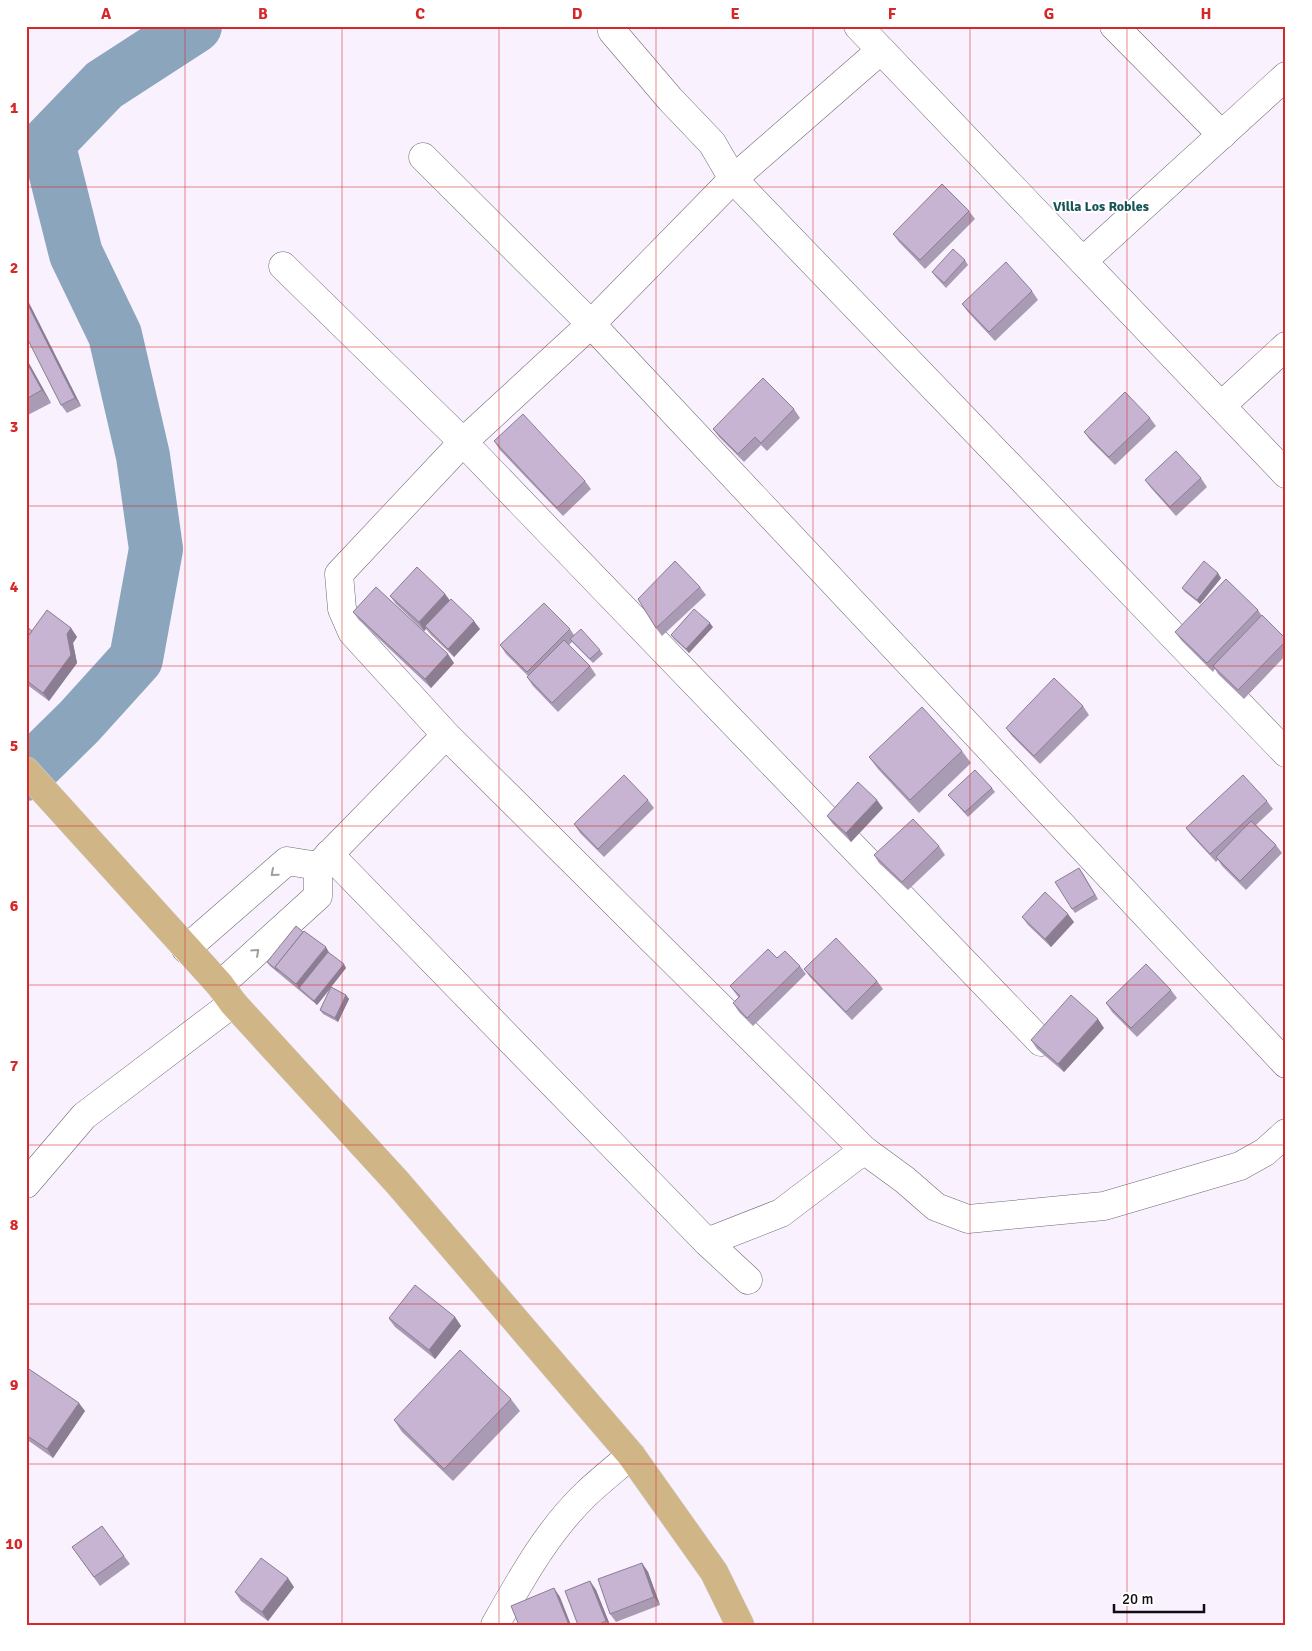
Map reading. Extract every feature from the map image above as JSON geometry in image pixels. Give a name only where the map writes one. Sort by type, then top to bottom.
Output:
[{"type":"main road","points":[[26,771],[397,1182],[631,1455],[714,1572],[740,1625]]},
{"type":"street","points":[[611,26],[612,31],[670,99],[712,143],[733,179],[1286,753]]},
{"type":"street","points":[[858,26],[1286,474]]},
{"type":"street","points":[[1114,26],[1222,134]]},
{"type":"street","points":[[881,50],[733,179],[591,324],[463,442],[339,574],[342,609],[352,632],[446,735],[864,1150],[905,1180],[936,1207],[968,1219],[1104,1206],[1240,1166],[1265,1152],[1286,1133]]},
{"type":"street","points":[[1083,261],[1286,76]]},
{"type":"street","points":[[423,157],[591,324],[1286,1064]]},
{"type":"street","points":[[283,266],[463,442],[1041,1042]]},
{"type":"street","points":[[1221,406],[1286,346]]},
{"type":"street","points":[[26,1184],[84,1116],[226,994],[318,896],[324,860],[446,735]]},
{"type":"street","points":[[186,949],[287,861],[324,860],[707,1242],[748,1280]]},
{"type":"street","points":[[707,1242],[781,1213],[864,1150]]},
{"type":"street","points":[[495,1625],[530,1564],[552,1534],[586,1494],[631,1455]]},
{"type":"building","points":[[942,184],[969,211],[920,260],[893,234]]},
{"type":"building","points":[[953,249],[965,260],[944,283],[932,272]]},
{"type":"building","points":[[1006,262],[1032,291],[989,332],[962,304]]},
{"type":"building","points":[[26,301],[75,398],[61,405],[26,336]]},
{"type":"building","points":[[26,361],[42,390],[26,399]]},
{"type":"building","points":[[763,378],[794,409],[761,443],[755,437],[738,454],[713,429]]},
{"type":"building","points":[[1125,392],[1150,418],[1109,457],[1084,432]]},
{"type":"building","points":[[523,414],[585,481],[557,508],[494,441]]},
{"type":"building","points":[[1176,451],[1201,478],[1170,507],[1145,480]]},
{"type":"building","points":[[675,561],[700,587],[656,628],[638,599]]},
{"type":"building","points":[[1204,561],[1218,573],[1197,600],[1182,588]]},
{"type":"building","points":[[417,567],[445,594],[419,622],[390,596]]},
{"type":"building","points":[[1226,579],[1258,610],[1207,663],[1175,632]]},
{"type":"building","points":[[376,587],[448,654],[425,679],[353,612]]},
{"type":"building","points":[[451,599],[474,621],[448,649],[425,626]]},
{"type":"building","points":[[544,603],[570,629],[527,672],[500,645]]},
{"type":"building","points":[[694,609],[710,623],[686,649],[671,635]]},
{"type":"building","points":[[47,610],[71,628],[67,634],[71,655],[43,693],[26,680],[26,639]]},
{"type":"building","points":[[1262,615],[1286,641],[1238,690],[1213,666]]},
{"type":"building","points":[[26,626],[32,631],[26,639]]},
{"type":"building","points":[[581,629],[600,650],[590,659],[570,639]]},
{"type":"building","points":[[564,640],[590,666],[552,703],[527,677]]},
{"type":"building","points":[[1054,678],[1083,706],[1034,756],[1006,728]]},
{"type":"building","points":[[922,707],[962,751],[910,800],[869,757]]},
{"type":"building","points":[[975,770],[992,788],[965,812],[948,795]]},
{"type":"building","points":[[624,775],[648,800],[598,849],[574,824]]},
{"type":"building","points":[[1243,775],[1267,801],[1210,854],[1186,828]]},
{"type":"building","points":[[858,782],[877,800],[846,833],[827,816]]},
{"type":"building","points":[[913,819],[939,846],[902,882],[874,855]]},
{"type":"building","points":[[1251,821],[1276,845],[1240,881],[1216,857]]},
{"type":"building","points":[[1079,868],[1095,895],[1072,909],[1055,882]]},
{"type":"building","points":[[1045,892],[1068,914],[1045,939],[1022,917]]},
{"type":"building","points":[[296,926],[303,932],[275,967],[278,971],[267,962]]},
{"type":"building","points":[[304,931],[326,947],[296,984],[275,967]]},
{"type":"building","points":[[836,938],[877,981],[846,1012],[804,969]]},
{"type":"building","points":[[768,949],[777,958],[785,951],[800,966],[747,1018],[733,1003],[740,996],[730,986]]},
{"type":"building","points":[[328,952],[344,964],[314,1001],[299,988]]},
{"type":"building","points":[[1146,964],[1171,990],[1131,1028],[1106,1003]]},
{"type":"building","points":[[331,987],[346,995],[335,1018],[320,1010]]},
{"type":"building","points":[[1071,995],[1098,1019],[1058,1064],[1031,1040]]},
{"type":"building","points":[[415,1285],[455,1317],[429,1350],[389,1318]]},
{"type":"building","points":[[460,1350],[511,1399],[444,1469],[394,1420]]},
{"type":"building","points":[[26,1367],[79,1403],[47,1449],[26,1435]]},
{"type":"building","points":[[102,1526],[124,1556],[94,1577],[72,1547]]},
{"type":"building","points":[[261,1558],[288,1578],[262,1612],[235,1592]]},
{"type":"building","points":[[642,1563],[654,1597],[610,1614],[598,1579]]},
{"type":"building","points":[[590,1581],[606,1621],[597,1625],[578,1625],[565,1591]]},
{"type":"building","points":[[554,1588],[569,1625],[519,1625],[511,1606]]},
{"type":"waterway","points":[[26,774],[79,722],[136,659],[156,549],[143,456],[115,335],[76,254],[48,143],[104,85],[195,26]]},
{"type":"district","name":"Villa Los Robles","points":[[1101,206]]}]
